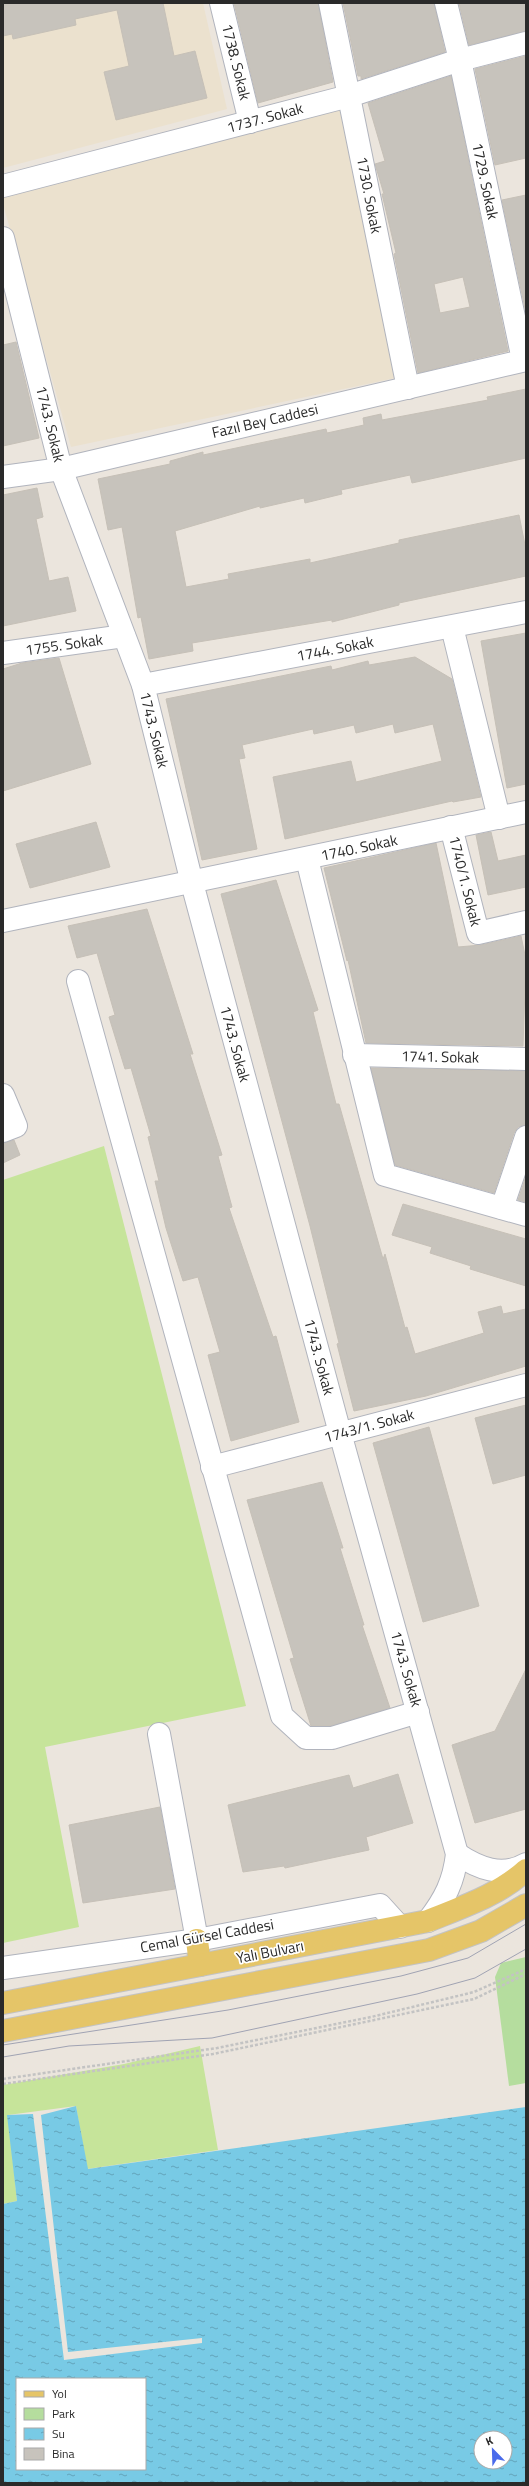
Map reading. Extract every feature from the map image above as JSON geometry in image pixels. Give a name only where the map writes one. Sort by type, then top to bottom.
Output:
[{"type":"main road","name":"Yalı Bulvarı","points":[[3,2003],[400,1928],[428,1921],[477,1901],[514,1881],[526,1870]]},
{"type":"main road","name":"Yalı Bulvarı","points":[[3,2031],[429,1950],[481,1930],[526,1905]]},
{"type":"main road","points":[[197,1940],[200,1965]]},
{"type":"street","name":"1738. Sokak","points":[[221,3],[250,122]]},
{"type":"street","name":"1730. Sokak","points":[[330,3],[408,388]]},
{"type":"street","name":"1729. Sokak","points":[[446,3],[460,60],[524,360]]},
{"type":"street","name":"1737. Sokak","points":[[3,186],[349,96],[460,60],[526,43]]},
{"type":"street","name":"1743. Sokak","points":[[3,238],[61,469],[143,685],[192,883],[340,1433],[457,1854],[455,1871],[448,1892],[428,1921]]},
{"type":"street","name":"Fazıl Bey Caddesi","points":[[3,477],[61,469],[524,360]]},
{"type":"street","name":"1744. Sokak","points":[[143,685],[526,612]]},
{"type":"street","points":[[452,627],[499,818]]},
{"type":"street","name":"1755. Sokak","points":[[3,653],[124,636]]},
{"type":"street","name":"1740. Sokak","points":[[3,921],[192,883],[526,812]]},
{"type":"street","name":"1740/1. Sokak","points":[[451,827],[478,933],[526,922]]},
{"type":"street","points":[[307,859],[354,1055],[385,1175],[526,1215]]},
{"type":"street","points":[[78,981],[282,1716],[306,1738],[332,1738],[418,1712]]},
{"type":"street","name":"1741. Sokak","points":[[354,1055],[526,1059]]},
{"type":"street","points":[[3,1095],[16,1126],[3,1131]]},
{"type":"street","points":[[502,1208],[526,1137]]},
{"type":"street","name":"1743/1. Sokak","points":[[212,1466],[526,1385]]},
{"type":"street","points":[[159,1734],[197,1940]]},
{"type":"street","points":[[457,1854],[484,1870],[503,1871],[526,1864]]},
{"type":"street","name":"Cemal Gürsel Caddesi","points":[[3,1968],[197,1940],[380,1905],[400,1928]]},
{"type":"path","points":[[3,2079],[217,2048],[371,2017],[474,1992],[526,1969]]},
{"type":"path","points":[[3,2084],[213,2054],[474,1999],[526,1974]]},
{"type":"shaded area","points":[[3,3],[203,3],[227,109],[3,168]]},
{"type":"shaded area","points":[[340,104],[400,377],[71,447],[3,204],[3,193]]},
{"type":"green space","points":[[104,1146],[246,1706],[45,1747],[79,1927],[3,1943],[3,1180]]},
{"type":"green space","points":[[526,1957],[526,2083],[509,2086],[495,1977],[501,1963]]},
{"type":"green space","points":[[200,2046],[218,2150],[87,2169],[76,2106],[8,2115],[17,2201],[3,2204],[3,2085],[124,2064]]},
{"type":"water","points":[[76,2106],[88,2169],[526,2107],[526,2483],[3,2483],[3,2204],[17,2201],[7,2115],[33,2114],[64,2360],[202,2343],[202,2338],[68,2352],[41,2115]]},
{"type":"building","points":[[3,3],[163,3],[174,56],[195,51],[207,98],[116,120],[104,72],[129,66],[117,10],[75,19],[76,25],[13,39],[12,34],[3,36]]},
{"type":"building","points":[[234,3],[318,3],[333,82],[258,103]]},
{"type":"building","points":[[343,3],[434,3],[445,52],[361,79],[361,76],[358,76]]},
{"type":"building","points":[[459,3],[526,3],[526,31],[469,45]]},
{"type":"building","points":[[526,56],[526,158],[495,165],[475,69]]},
{"type":"building","points":[[451,76],[508,351],[418,373],[394,254],[396,253],[382,194],[384,194],[375,164],[385,161],[368,103]],"holes":[[[463,277],[470,307],[440,313],[434,284]]]},
{"type":"building","points":[[526,195],[526,313],[502,200]]},
{"type":"building","points":[[16,342],[39,438],[3,446],[3,345]]},
{"type":"building","points":[[526,389],[526,458],[412,483],[410,475],[341,490],[342,494],[305,503],[304,498],[260,508],[260,506],[175,531],[186,587],[229,579],[228,574],[310,559],[310,563],[399,543],[399,540],[519,515],[526,550],[526,576],[399,603],[399,605],[332,622],[332,620],[192,643],[193,651],[149,659],[141,617],[138,618],[122,527],[108,530],[98,479],[170,464],[170,461],[203,452],[203,455],[326,429],[327,433],[364,425],[363,418],[381,414],[382,420],[488,400],[487,397]]},
{"type":"building","points":[[37,488],[43,517],[36,519],[49,581],[68,577],[76,611],[3,626],[3,495]]},
{"type":"building","points":[[526,633],[526,784],[507,788],[481,641]]},
{"type":"building","points":[[415,657],[452,679],[481,797],[452,801],[285,839],[273,777],[351,761],[356,782],[442,761],[433,724],[395,733],[393,724],[356,733],[354,725],[314,734],[313,729],[242,745],[245,758],[239,759],[257,849],[202,860],[166,699],[331,666],[332,670],[368,661],[369,665]]},
{"type":"building","points":[[59,658],[91,764],[3,791],[3,669],[22,663]]},
{"type":"building","points":[[96,822],[110,867],[30,888],[16,844]]},
{"type":"building","points":[[491,832],[498,861],[526,855],[526,887],[488,895],[476,835]]},
{"type":"building","points":[[436,843],[458,947],[481,945],[521,936],[526,960],[523,1046],[366,1043],[348,960],[347,961],[324,868]]},
{"type":"building","points":[[276,880],[318,1010],[313,1012],[336,1104],[339,1104],[383,1259],[385,1254],[405,1328],[407,1327],[415,1354],[484,1333],[478,1312],[501,1306],[503,1314],[526,1309],[526,1366],[426,1396],[354,1411],[310,1226],[221,894]]},
{"type":"building","points":[[147,909],[193,1054],[190,1054],[222,1155],[218,1156],[232,1207],[229,1208],[273,1337],[276,1336],[299,1422],[231,1441],[208,1355],[220,1352],[198,1277],[183,1281],[166,1228],[155,1181],[159,1181],[148,1137],[151,1136],[131,1068],[125,1069],[109,1017],[115,1015],[97,953],[77,958],[68,926]]},
{"type":"building","points":[[371,1068],[526,1071],[526,1125],[518,1127],[514,1133],[494,1193],[395,1165]]},
{"type":"building","points":[[14,1140],[20,1155],[3,1163],[3,1143]]},
{"type":"building","points":[[526,1176],[526,1202],[518,1200]]},
{"type":"building","points":[[403,1204],[526,1239],[526,1286],[470,1269],[471,1266],[430,1253],[432,1247],[392,1235]]},
{"type":"building","points":[[526,1405],[526,1475],[493,1484],[475,1418]]},
{"type":"building","points":[[429,1427],[479,1606],[423,1622],[373,1443]]},
{"type":"building","points":[[322,1482],[343,1548],[340,1548],[364,1625],[362,1625],[390,1708],[330,1726],[311,1726],[290,1659],[294,1658],[247,1500]]},
{"type":"building","points":[[526,1669],[526,1809],[475,1823],[452,1745],[495,1731]]},
{"type":"building","points":[[398,1774],[413,1823],[366,1837],[369,1850],[285,1868],[284,1866],[243,1872],[228,1805],[349,1775],[353,1788]]},
{"type":"building","points":[[160,1807],[175,1889],[83,1903],[69,1825]]},
{"type":"tram line","points":[[3,2045],[228,2010],[401,1976],[468,1958],[526,1924]]},
{"type":"tram line","points":[[3,2057],[69,2046],[212,2038],[417,1994],[475,1978],[526,1949]]}]
